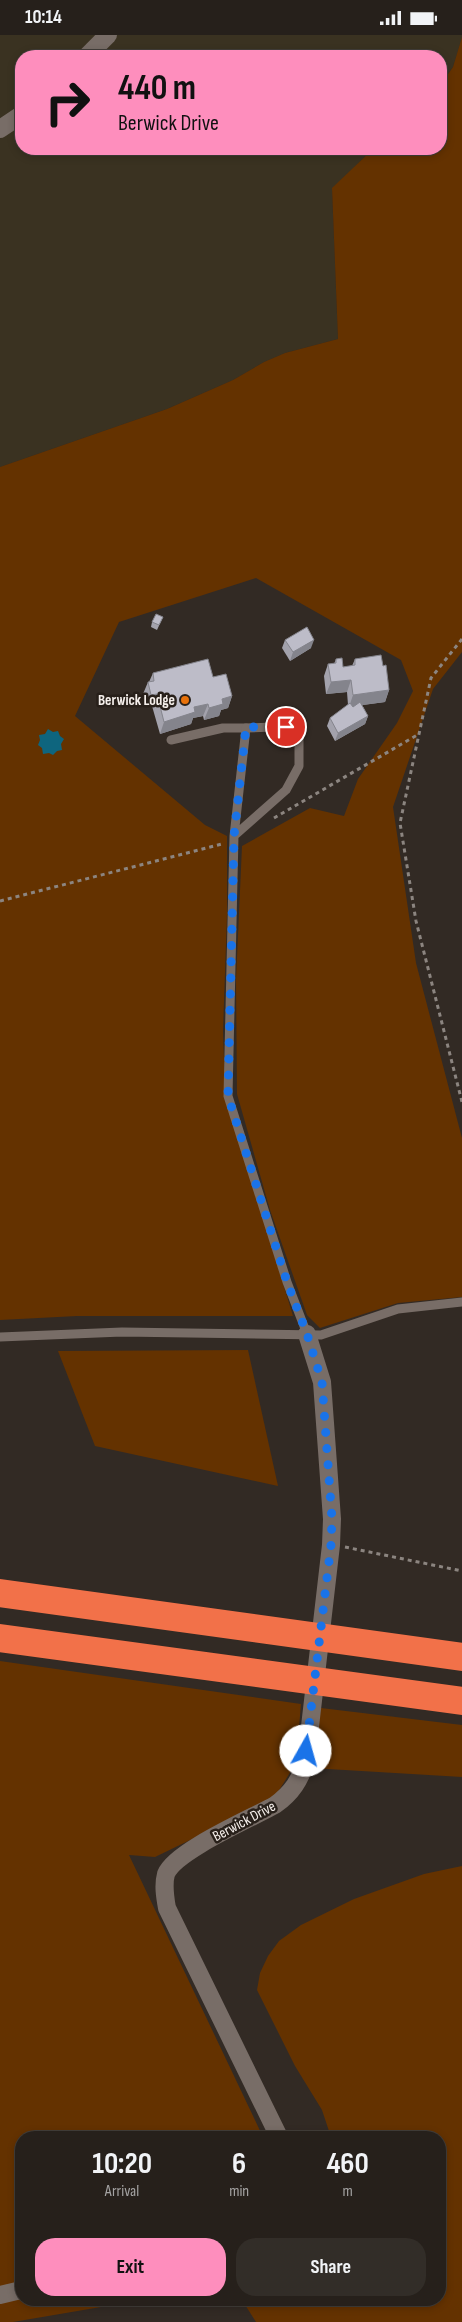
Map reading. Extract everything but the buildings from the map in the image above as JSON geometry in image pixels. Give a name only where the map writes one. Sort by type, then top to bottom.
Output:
[{"type":"highway","points":[[0,1593],[462,1657]]},
{"type":"highway","points":[[0,1638],[462,1701]]},
{"type":"street","points":[[93,50],[108,35]]},
{"type":"street","points":[[0,129],[15,119]]},
{"type":"street","name":"Berwick Drive","points":[[277,2131],[167,1908],[164,1884],[167,1872],[182,1855],[276,1805],[286,1798],[302,1774],[329,1563],[332,1519],[322,1382],[307,1334]]},
{"type":"street","points":[[0,2295],[15,2291]]},
{"type":"lane","points":[[171,740],[223,729],[299,726],[299,766],[286,790],[234,839]]},
{"type":"lane","name":"Berwick Drive","points":[[246,727],[234,839],[228,1096],[287,1282],[307,1334]]},
{"type":"lane","points":[[0,1337],[122,1332],[321,1335],[398,1309],[462,1302]]},
{"type":"path","points":[[462,639],[431,678],[400,823],[416,921],[462,1102]]},
{"type":"path","points":[[268,822],[419,734]]},
{"type":"path","points":[[0,901],[234,839]]},
{"type":"path","points":[[331,1545],[462,1571]]},
{"type":"shaded area","points":[[0,35],[462,35],[453,67],[447,76],[447,50],[15,50],[15,155],[367,155],[332,189],[338,339],[285,353],[264,362],[233,380],[167,409],[0,467]]},
{"type":"shaded area","points":[[462,37],[462,652],[433,689],[393,807],[416,963],[462,1138],[462,1297],[398,1303],[320,1328],[307,1315],[270,1210],[237,1094],[236,980],[242,846],[310,808],[344,816],[358,779],[397,723],[413,691],[401,660],[256,578],[119,622],[75,716],[205,825],[227,836],[227,915],[223,1031],[225,1093],[293,1316],[77,1316],[0,1320],[0,467],[167,409],[233,380],[264,362],[285,353],[338,339],[332,188],[367,155],[447,155],[447,76],[453,67]]},
{"type":"shaded area","points":[[248,1350],[278,1486],[95,1446],[58,1351]]},
{"type":"shaded area","points":[[0,1661],[301,1704],[296,1763],[273,1800],[155,1857],[129,1855],[260,2131],[15,2131],[15,2306],[104,2306],[13,2322],[0,2322]]},
{"type":"shaded area","points":[[321,1708],[462,1725],[462,1777],[311,1768]]},
{"type":"shaded area","points":[[462,1866],[462,2322],[256,2322],[246,2306],[446,2306],[446,2131],[329,2131],[322,2110],[295,2066],[257,1990],[260,1973],[268,1956],[279,1941],[301,1925],[354,1899],[424,1874]]},
{"type":"water","points":[[48,729],[53,732],[58,731],[64,739],[61,744],[62,750],[57,751],[53,755],[49,753],[43,754],[42,748],[38,745],[39,735],[45,734]]},
{"type":"place","name":"Berwick Lodge","points":[[185,700]]},
{"type":"route","points":[[286,727],[258,729],[246,727],[243,746],[234,836],[228,1096],[293,1301],[307,1334],[322,1382],[332,1519],[331,1545],[306,1751]]}]
